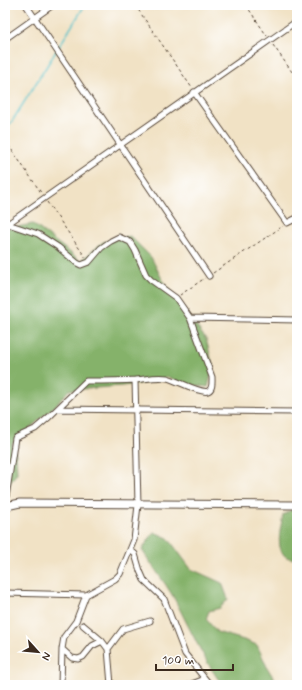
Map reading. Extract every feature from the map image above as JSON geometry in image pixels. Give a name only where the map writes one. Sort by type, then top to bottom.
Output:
[{"type":"street","points":[[26,5],[209,276]]},
{"type":"street","points":[[5,39],[53,5]]},
{"type":"street","points":[[6,225],[297,21]]},
{"type":"street","points":[[194,92],[287,223],[297,218]]},
{"type":"street","points":[[5,504],[15,438],[35,429],[86,381],[135,380],[161,377],[171,379],[202,391],[208,391],[211,389],[212,385],[212,377],[190,318],[176,298],[146,275],[130,242],[119,237],[101,248],[89,262],[81,265],[76,263],[58,247],[38,234],[6,225]]},
{"type":"street","points":[[190,318],[297,320]]},
{"type":"street","points":[[5,593],[86,595],[115,579],[120,574],[134,540],[138,505],[135,380]]},
{"type":"street","points":[[58,409],[297,412]]},
{"type":"street","points":[[5,509],[11,505],[20,503],[297,505]]},
{"type":"street","points":[[130,550],[135,554],[144,580],[164,600],[185,654],[210,685]]},
{"type":"street","points":[[61,685],[62,649],[64,637],[76,621],[86,595]]},
{"type":"street","points":[[108,649],[123,629],[150,621]]},
{"type":"street","points":[[83,625],[102,641],[108,649],[111,685]]},
{"type":"street","points":[[62,649],[72,658],[78,659],[84,657],[92,646],[102,641]]},
{"type":"street","points":[[189,685],[205,679]]},
{"type":"path","points":[[135,5],[194,92]]},
{"type":"path","points":[[246,5],[297,79]]},
{"type":"path","points":[[5,101],[5,111]]},
{"type":"path","points":[[5,140],[89,262]]},
{"type":"path","points":[[176,298],[287,223]]},
{"type":"green space","points":[[33,224],[81,261],[103,242],[130,236],[151,257],[165,285],[206,339],[213,366],[208,387],[185,384],[168,377],[153,382],[69,390],[55,406],[12,444],[16,454],[17,473],[5,489],[5,230]]},
{"type":"green space","points":[[297,506],[297,546],[295,546],[294,559],[286,557],[282,552],[279,542],[283,515]]},
{"type":"green space","points":[[154,532],[168,538],[191,569],[222,583],[228,599],[220,608],[209,611],[206,619],[217,632],[257,645],[268,669],[278,685],[224,685],[219,680],[205,658],[174,598],[142,550]]},
{"type":"waterway","points":[[5,127],[11,123],[85,5]]}]
